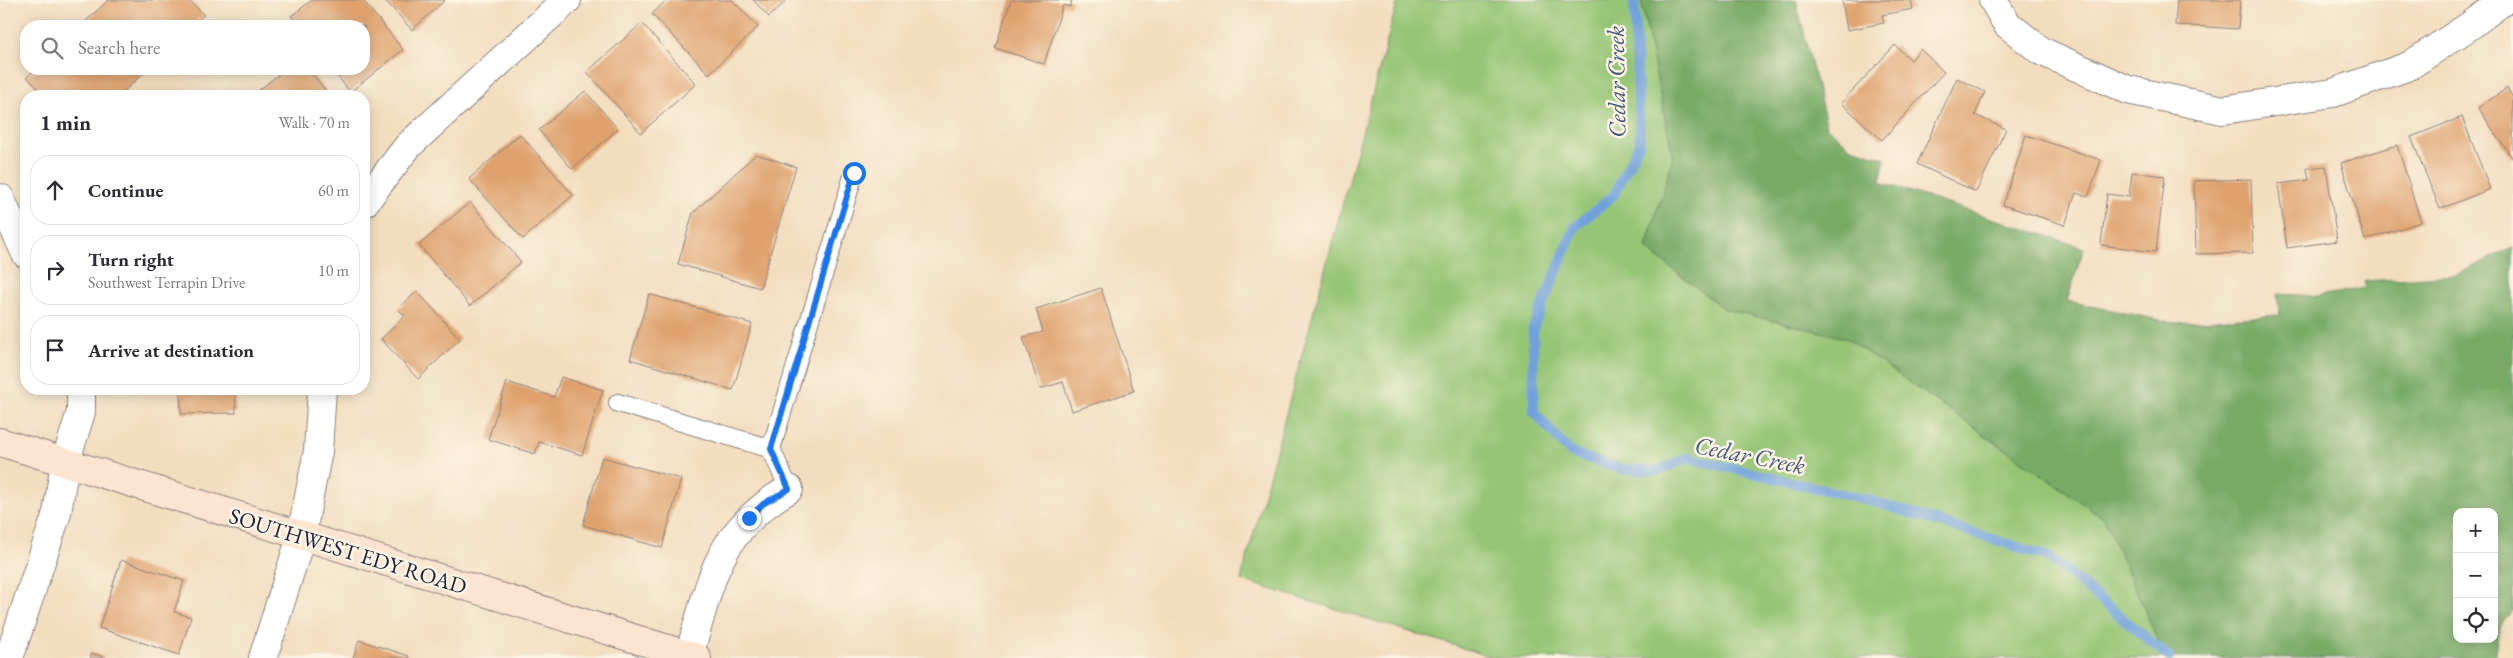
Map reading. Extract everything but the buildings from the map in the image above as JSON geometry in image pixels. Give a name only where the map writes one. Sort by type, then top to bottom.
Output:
[{"type":"main road","name":"SOUTHWEST EDY ROAD","points":[[0,442],[691,657]]},
{"type":"street","points":[[370,195],[408,146],[567,0]]},
{"type":"street","points":[[1992,0],[2008,24],[2041,51],[2128,90],[2223,110],[2333,93],[2409,66],[2471,25],[2504,0]]},
{"type":"street","points":[[0,198],[20,241]]},
{"type":"street","points":[[9,658],[57,513],[65,463],[81,412],[81,395]]},
{"type":"street","points":[[263,658],[301,537],[318,451],[322,395]]},
{"type":"street","points":[[691,657],[709,587],[724,550],[756,511],[789,489]]},
{"type":"lane","points":[[789,489],[771,449],[854,173]]},
{"type":"lane","points":[[618,403],[771,449]]},
{"type":"green space","points":[[1398,0],[1641,0],[1673,157],[1646,248],[1724,309],[1846,338],[2104,518],[2166,658],[1495,658],[1241,580]]},
{"type":"green space","points":[[1641,0],[1796,0],[1827,127],[1851,148],[1885,158],[1880,182],[2084,248],[2067,301],[2175,323],[2280,315],[2277,294],[2318,296],[2366,288],[2364,281],[2456,275],[2513,247],[2513,609],[2501,625],[2498,642],[2498,508],[2453,508],[2453,643],[2498,643],[2495,658],[2166,658],[2104,518],[1846,338],[1724,309],[1646,248],[1673,157]]},
{"type":"waterway","name":"Cedar Creek","points":[[1634,0],[1640,142],[1614,195],[1575,227],[1533,328],[1534,412],[1571,453],[1622,469],[1657,471],[1688,458],[1872,501],[2049,557],[2170,658]]},
{"type":"route","points":[[749,518],[763,504],[789,489],[771,449],[854,173]]}]
